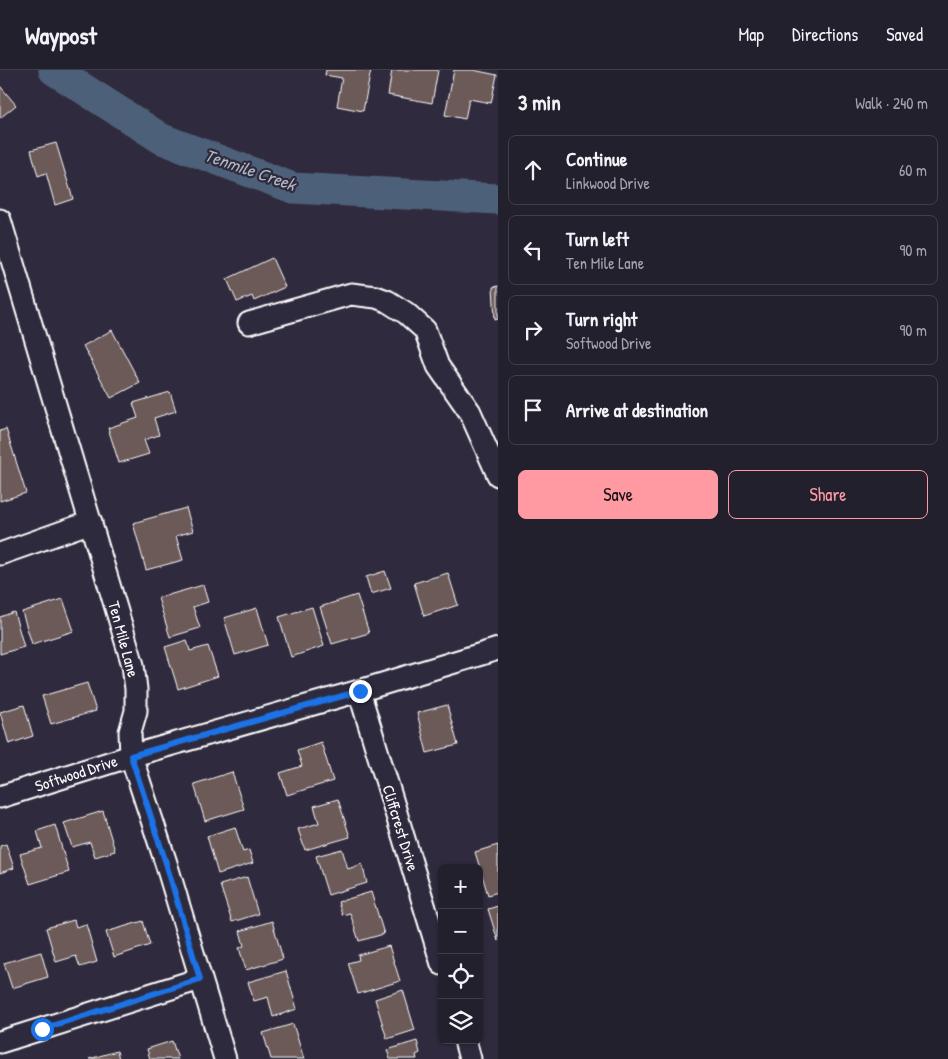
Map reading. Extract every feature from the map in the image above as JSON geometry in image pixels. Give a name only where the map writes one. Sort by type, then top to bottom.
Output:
[{"type":"street","name":"Ten Mile Lane","points":[[0,220],[133,665],[136,711],[130,732],[131,756],[166,863],[225,1059]]},
{"type":"street","points":[[249,323],[351,294],[376,297],[387,301],[406,313],[425,330],[438,366],[470,412],[498,475]]},
{"type":"street","points":[[0,554],[91,522]]},
{"type":"street","name":"Softwood Drive","points":[[0,797],[131,756],[360,691],[498,649]]},
{"type":"street","name":"Cliffcrest Drive","points":[[360,691],[439,954]]},
{"type":"street","points":[[0,1042],[200,979]]},
{"type":"street","points":[[466,1044],[470,1059]]},
{"type":"building","points":[[326,70],[371,70],[363,111],[337,106],[342,78],[325,75]]},
{"type":"building","points":[[392,70],[438,70],[432,103],[388,95]]},
{"type":"building","points":[[454,70],[473,70],[497,75],[491,103],[469,99],[465,119],[445,115]]},
{"type":"building","points":[[0,86],[16,105],[0,118]]},
{"type":"building","points":[[56,143],[73,199],[55,205],[46,173],[38,176],[31,150]]},
{"type":"building","points":[[272,258],[285,287],[254,301],[252,296],[237,302],[227,279]]},
{"type":"building","points":[[498,286],[498,319],[495,320],[493,287]]},
{"type":"building","points":[[112,330],[140,383],[111,398],[83,346]]},
{"type":"building","points":[[170,392],[176,411],[154,418],[159,435],[144,440],[149,454],[119,463],[108,428],[138,418],[133,403]]},
{"type":"building","points":[[6,429],[26,493],[0,501],[0,431]]},
{"type":"building","points":[[186,508],[193,531],[176,536],[183,560],[146,570],[133,523]]},
{"type":"building","points":[[385,571],[391,588],[371,594],[366,577]]},
{"type":"building","points":[[448,573],[458,605],[424,616],[414,583]]},
{"type":"building","points":[[203,585],[208,602],[193,607],[200,628],[170,637],[158,598]]},
{"type":"building","points":[[357,595],[369,633],[332,644],[320,607]]},
{"type":"building","points":[[63,599],[74,631],[32,644],[22,612]]},
{"type":"building","points":[[312,607],[324,646],[291,657],[279,617]]},
{"type":"building","points":[[257,608],[268,645],[235,655],[224,618]]},
{"type":"building","points":[[14,612],[24,647],[0,654],[0,617]]},
{"type":"building","points":[[187,640],[190,651],[208,646],[218,676],[178,689],[165,647]]},
{"type":"building","points":[[87,683],[96,711],[51,724],[42,696]]},
{"type":"building","points":[[24,705],[33,736],[9,744],[0,712]]},
{"type":"building","points":[[447,705],[458,745],[427,753],[417,713]]},
{"type":"building","points":[[321,742],[333,781],[287,795],[280,773],[302,766],[297,750]]},
{"type":"building","points":[[232,772],[244,809],[205,821],[194,784]]},
{"type":"building","points":[[338,799],[350,837],[305,850],[298,829],[319,823],[314,806]]},
{"type":"building","points":[[103,811],[115,851],[95,857],[90,842],[72,847],[64,823]]},
{"type":"building","points":[[55,825],[69,872],[30,884],[20,854],[42,848],[37,831]]},
{"type":"building","points":[[235,827],[243,852],[249,850],[253,863],[218,874],[207,836]]},
{"type":"building","points":[[6,844],[14,868],[0,873],[0,846]]},
{"type":"building","points":[[498,845],[498,892],[488,895],[483,878],[483,864],[479,864],[475,852]]},
{"type":"building","points":[[342,849],[348,869],[362,864],[367,883],[328,895],[316,856]]},
{"type":"building","points":[[247,877],[258,914],[232,922],[220,885]]},
{"type":"building","points":[[371,892],[384,934],[359,941],[350,913],[342,915],[338,902]]},
{"type":"building","points":[[498,906],[498,941],[488,909]]},
{"type":"building","points":[[74,920],[76,927],[86,924],[97,962],[80,967],[76,956],[56,962],[46,928]]},
{"type":"building","points":[[143,921],[150,945],[114,957],[106,932]]},
{"type":"building","points":[[272,921],[283,959],[246,970],[239,948],[244,946],[240,931]]},
{"type":"building","points":[[389,946],[400,981],[358,994],[348,963],[359,960],[358,955]]},
{"type":"building","points":[[41,952],[48,977],[12,988],[4,963]]},
{"type":"building","points":[[286,971],[297,1009],[273,1017],[268,997],[254,1001],[248,982]]},
{"type":"building","points":[[403,990],[415,1030],[387,1039],[375,999]]},
{"type":"building","points":[[293,1024],[304,1059],[271,1059],[263,1033]]},
{"type":"building","points":[[172,1041],[178,1059],[150,1059],[147,1049]]},
{"type":"building","points":[[417,1041],[420,1053],[416,1055],[417,1059],[390,1059],[387,1050]]},
{"type":"building","points":[[117,1051],[119,1059],[89,1059]]},
{"type":"waterway","name":"Tenmile Creek","points":[[54,70],[162,139],[293,188],[498,199]]},
{"type":"route","points":[[42,1029],[200,979],[166,863],[131,756],[360,691]]}]
